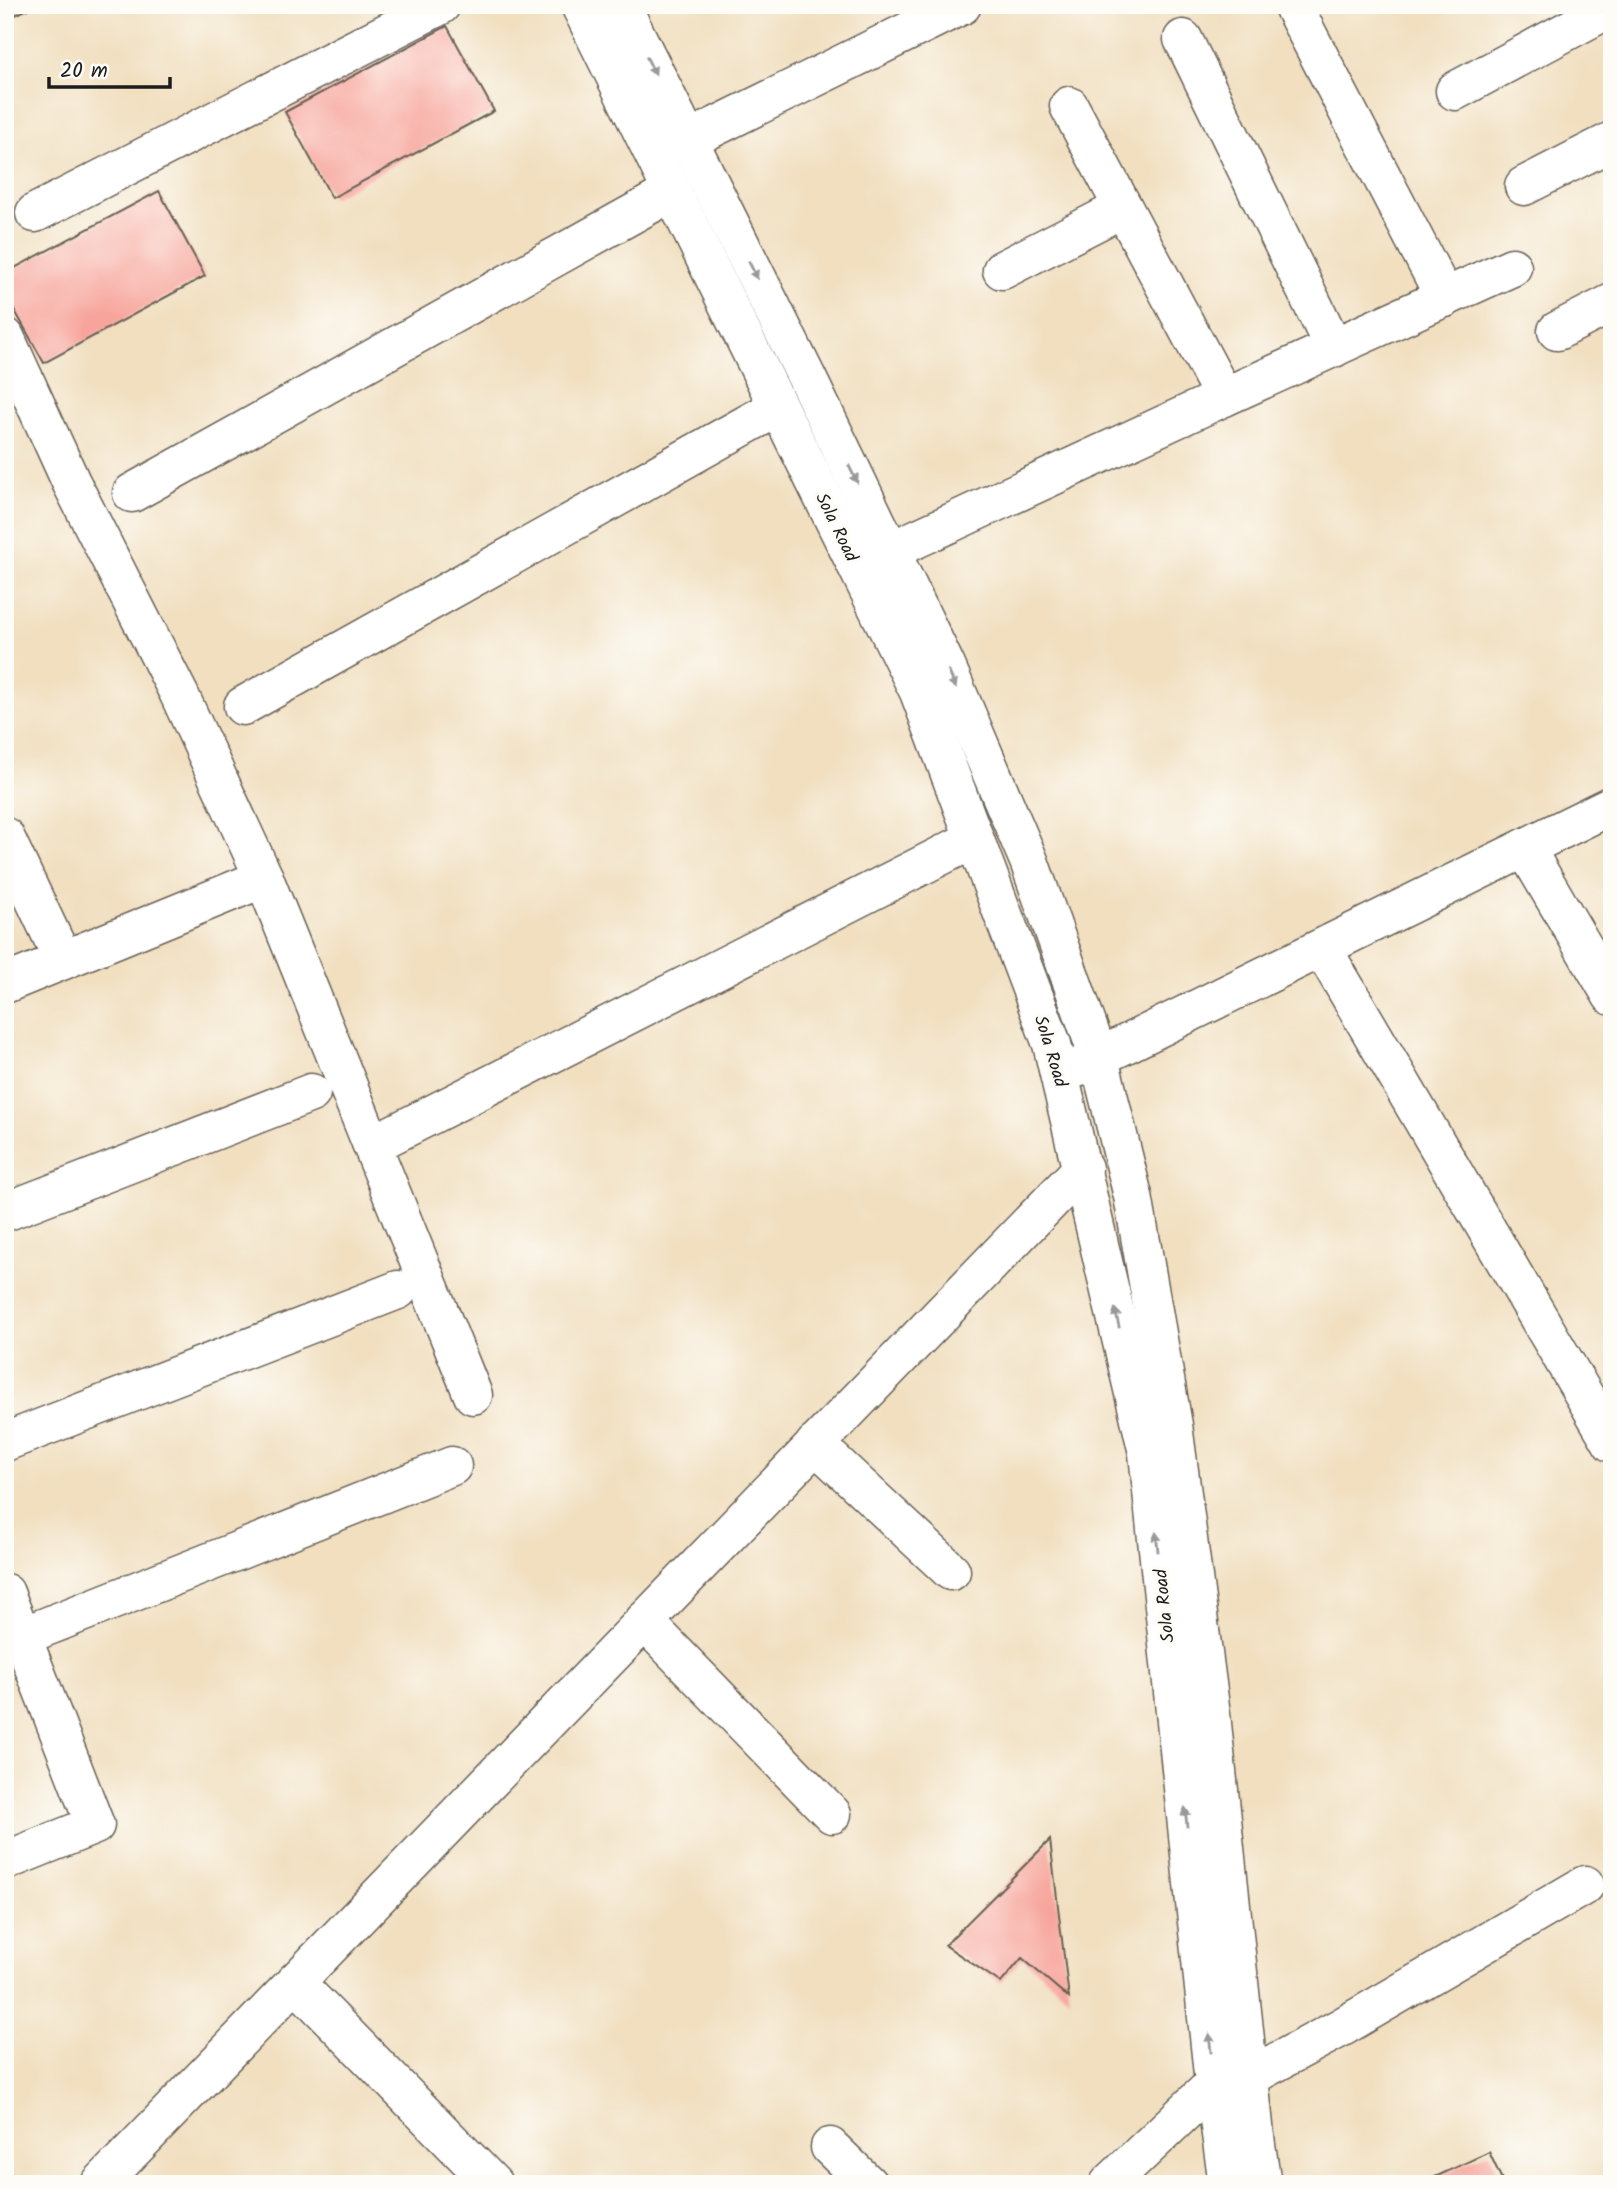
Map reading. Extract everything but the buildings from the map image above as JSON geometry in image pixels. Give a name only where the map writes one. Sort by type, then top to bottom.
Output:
[{"type":"street","points":[[35,213],[440,5]]},
{"type":"street","name":"Sola Road","points":[[580,5],[919,692],[1052,1044],[1148,1454],[1231,2080],[1262,2184]]},
{"type":"street","name":"Sola Road","points":[[621,5],[946,666],[1029,861],[1099,1058],[1133,1196],[1173,1425],[1211,1714],[1231,2080],[1228,2184]]},
{"type":"street","points":[[688,140],[961,5]]},
{"type":"street","points":[[1455,91],[1612,7]]},
{"type":"street","points":[[1294,8],[1446,298]]},
{"type":"street","points":[[1183,39],[1334,348]]},
{"type":"street","points":[[1069,106],[1224,397]]},
{"type":"street","points":[[1524,186],[1612,141]]},
{"type":"street","points":[[132,493],[672,192]]},
{"type":"street","points":[[1002,270],[1123,208]]},
{"type":"street","points":[[890,551],[1512,267]]},
{"type":"street","points":[[1558,331],[1612,303]]},
{"type":"street","points":[[5,337],[71,482],[179,694],[264,878],[473,1395]]},
{"type":"street","points":[[243,706],[778,407]]},
{"type":"street","points":[[1060,1077],[1612,804]]},
{"type":"street","points":[[5,837],[63,960]]},
{"type":"street","points":[[372,1145],[974,839]]},
{"type":"street","points":[[1525,848],[1612,996]]},
{"type":"street","points":[[5,984],[264,878]]},
{"type":"street","points":[[1322,948],[1612,1443]]},
{"type":"street","points":[[5,1212],[311,1093]]},
{"type":"street","points":[[100,2184],[1083,1168]]},
{"type":"street","points":[[5,1442],[398,1290]]},
{"type":"street","points":[[815,1444],[951,1571]]},
{"type":"street","points":[[14,1639],[452,1466]]},
{"type":"street","points":[[5,1593],[14,1639],[95,1825],[5,1861]]},
{"type":"street","points":[[644,1621],[832,1814]]},
{"type":"street","points":[[1109,2184],[1231,2080],[1342,2027],[1585,1885]]},
{"type":"street","points":[[295,1982],[493,2184]]},
{"type":"street","points":[[830,2147],[868,2184]]}]
